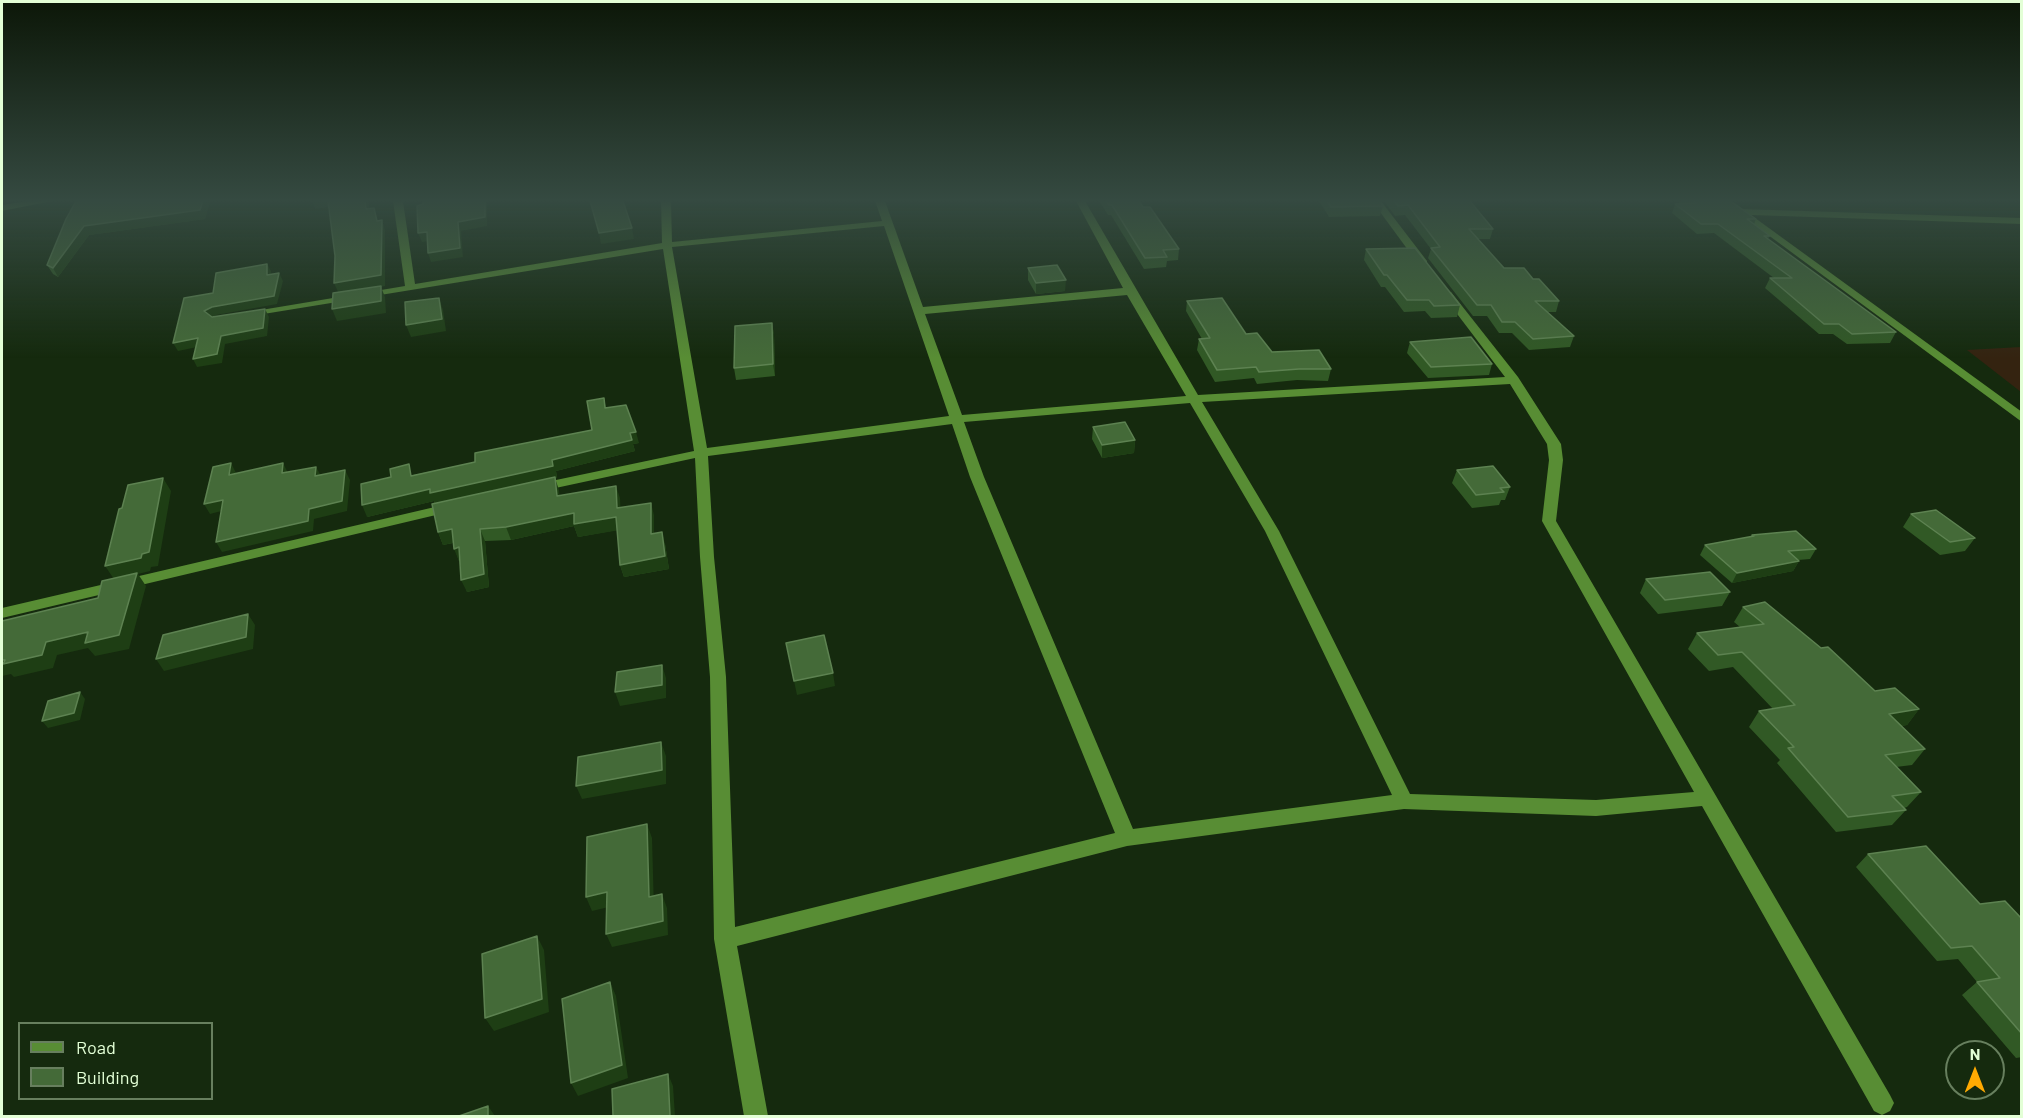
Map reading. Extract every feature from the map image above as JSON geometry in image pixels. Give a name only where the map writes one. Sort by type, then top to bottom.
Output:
[{"type":"street","points":[[405,253],[410,287]]},
{"type":"street","points":[[239,317],[617,253]]},
{"type":"street","points":[[668,253],[701,453],[707,557],[718,677],[725,939],[756,1116]]},
{"type":"street","points":[[899,253],[977,477],[1127,838]]},
{"type":"street","points":[[1109,253],[1272,531],[1404,801]]},
{"type":"street","points":[[1416,253],[1514,380],[1554,444],[1555,477],[1549,521],[1882,1103]]},
{"type":"street","points":[[1797,253],[2022,418]]},
{"type":"street","points":[[919,311],[1130,291]]},
{"type":"street","points":[[527,490],[701,453],[957,419],[1194,399],[1514,380]]},
{"type":"street","points":[[2,613],[469,503]]},
{"type":"street","points":[[725,939],[1127,838],[1404,801],[1596,808],[1707,798]]},
{"type":"shaded area","points":[[2021,347],[2021,392],[1967,350]]},
{"type":"building","points":[[52,253],[64,253],[53,268],[47,265]]},
{"type":"building","points":[[335,253],[381,253],[381,275],[334,283]]},
{"type":"building","points":[[1142,253],[1165,253],[1167,257],[1145,258]]},
{"type":"building","points":[[1369,253],[1419,253],[1460,305],[1434,306],[1429,300],[1407,300],[1387,275],[1384,275]]},
{"type":"building","points":[[1435,253],[1491,253],[1504,268],[1524,268],[1533,279],[1539,279],[1559,301],[1535,301],[1574,336],[1533,339],[1515,322],[1502,322],[1491,305],[1477,305]]},
{"type":"building","points":[[1758,253],[1788,253],[1896,332],[1852,334],[1839,324],[1824,324],[1770,278],[1792,278]]},
{"type":"building","points":[[267,264],[267,275],[279,273],[274,296],[212,307],[204,311],[212,317],[265,309],[263,328],[221,336],[217,354],[193,359],[198,338],[173,343],[184,298],[213,293],[216,273]]},
{"type":"building","points":[[1057,265],[1066,280],[1036,283],[1028,268]]},
{"type":"building","points":[[381,286],[381,301],[332,309],[333,293]]},
{"type":"building","points":[[439,298],[442,319],[406,325],[405,302]]},
{"type":"building","points":[[1222,298],[1246,334],[1257,333],[1272,352],[1319,350],[1331,369],[1259,372],[1256,367],[1217,370],[1199,339],[1210,338],[1187,301]]},
{"type":"building","points":[[772,323],[773,364],[734,368],[735,326]]},
{"type":"building","points":[[1471,337],[1492,364],[1431,367],[1410,342]]},
{"type":"building","points":[[604,398],[605,408],[626,405],[636,432],[630,433],[632,440],[552,460],[553,466],[430,493],[430,489],[362,505],[361,484],[391,477],[390,469],[409,464],[411,476],[475,462],[475,453],[592,430],[587,401]]},
{"type":"building","points":[[1125,422],[1135,440],[1102,445],[1093,427]]},
{"type":"building","points":[[231,463],[229,475],[283,463],[282,473],[316,467],[315,476],[345,470],[342,501],[309,509],[308,521],[216,542],[223,500],[204,504],[213,467]]},
{"type":"building","points":[[1493,466],[1510,487],[1500,488],[1504,492],[1476,495],[1457,470]]},
{"type":"building","points":[[555,477],[557,496],[616,486],[617,508],[651,503],[651,534],[662,532],[665,556],[620,565],[616,517],[574,524],[574,513],[506,527],[480,529],[484,574],[461,580],[459,547],[454,549],[452,529],[438,532],[432,504]]},
{"type":"building","points":[[163,478],[149,552],[142,554],[141,558],[105,566],[119,509],[122,508],[128,485]]},
{"type":"building","points":[[1936,510],[1975,538],[1950,542],[1911,514]]},
{"type":"building","points":[[1796,531],[1816,549],[1788,551],[1799,561],[1737,573],[1705,545],[1754,536],[1752,535]]},
{"type":"building","points":[[1710,572],[1730,592],[1665,600],[1646,579]]},
{"type":"building","points":[[137,573],[119,635],[85,643],[88,632],[46,642],[42,655],[3,664],[5,660],[2,660],[2,621],[98,598],[102,581]]},
{"type":"building","points":[[1765,602],[1821,648],[1828,647],[1875,691],[1895,688],[1919,709],[1889,714],[1925,749],[1885,755],[1921,792],[1892,796],[1906,810],[1848,817],[1788,748],[1794,747],[1759,711],[1795,705],[1742,652],[1718,655],[1697,633],[1764,624],[1743,607]]},
{"type":"building","points":[[248,614],[246,637],[156,659],[163,635]]},
{"type":"building","points":[[824,635],[833,673],[794,681],[786,643]]},
{"type":"building","points":[[662,665],[662,685],[615,692],[617,672]]},
{"type":"building","points":[[80,692],[74,713],[42,721],[48,701]]},
{"type":"building","points":[[661,742],[662,770],[576,786],[578,757]]},
{"type":"building","points":[[647,824],[649,897],[662,894],[663,921],[606,934],[607,892],[586,897],[587,837]]},
{"type":"building","points":[[1926,846],[1980,904],[2005,901],[2022,919],[2022,1034],[1977,982],[2000,978],[1972,946],[1951,948],[1868,854]]},
{"type":"building","points":[[537,936],[542,999],[485,1018],[482,954]]},
{"type":"building","points":[[610,982],[622,1065],[571,1083],[562,999]]},
{"type":"building","points":[[668,1074],[670,1116],[613,1116],[612,1089]]},
{"type":"building","points":[[488,1106],[488,1116],[459,1116]]}]
